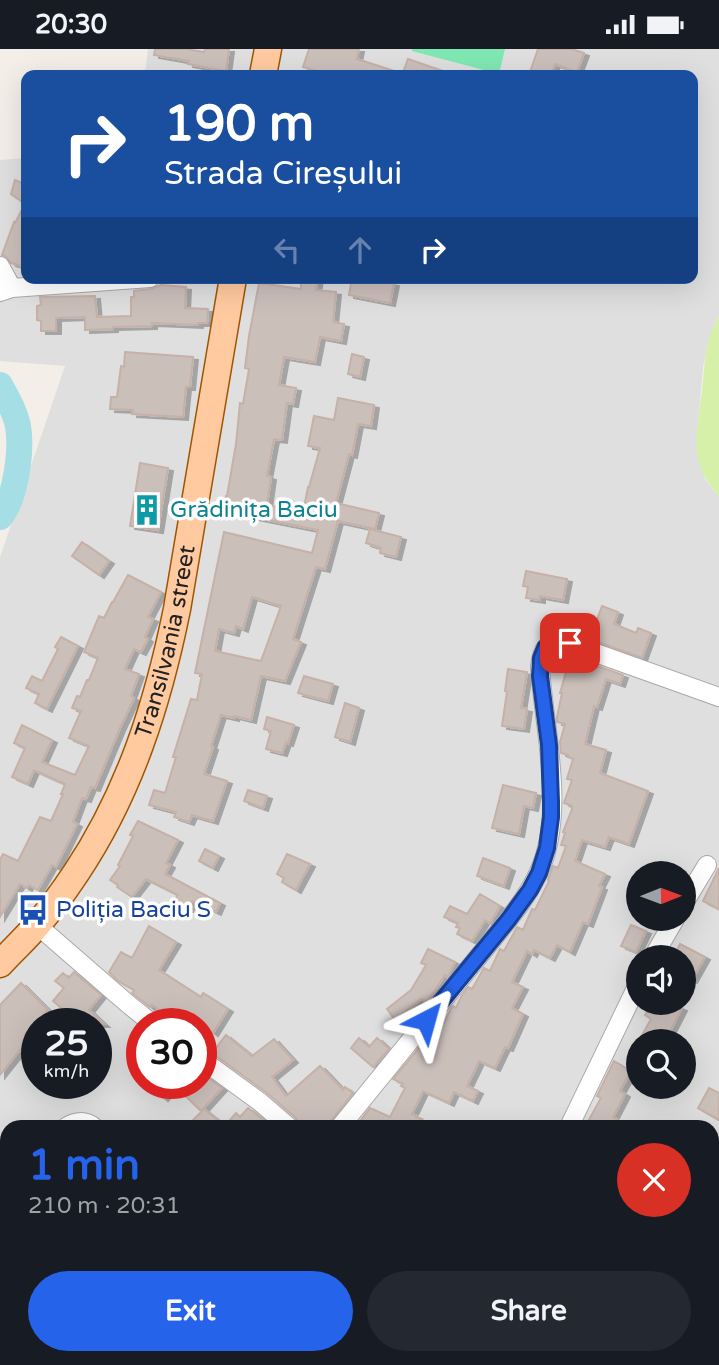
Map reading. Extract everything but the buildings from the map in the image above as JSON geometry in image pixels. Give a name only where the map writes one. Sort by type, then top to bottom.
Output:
[{"type":"main road","points":[[265,70],[268,49]]},
{"type":"main road","name":"Transilvania street","points":[[0,964],[37,925],[75,874],[110,815],[133,765],[152,713],[167,661],[179,599],[232,284]]},
{"type":"street","points":[[0,266],[6,290],[78,284]]},
{"type":"street","points":[[346,1120],[509,919],[539,873],[547,848],[551,817],[549,745],[540,667],[545,648],[551,643],[565,642],[719,697]]},
{"type":"street","points":[[696,884],[707,865]]},
{"type":"street","points":[[37,925],[133,1008]]},
{"type":"street","points":[[572,1120],[626,1009]]},
{"type":"street","points":[[217,1071],[281,1120]]},
{"type":"shaded area","points":[[148,49],[719,49],[719,317],[708,344],[703,367],[697,436],[705,479],[719,497],[719,1120],[0,1120],[0,557],[65,366],[0,361],[0,160],[21,158],[21,284],[698,284],[698,70],[145,70]]},
{"type":"green space","points":[[505,49],[500,70],[484,70],[412,51]]},
{"type":"green space","points":[[719,317],[719,497],[701,469],[697,425],[706,353],[710,334]]},
{"type":"waterway","points":[[0,385],[17,420],[19,436],[14,486],[6,509],[0,517]]},
{"type":"place","name":"Grădinița Baciu","points":[[147,510]]},
{"type":"place","name":"Poliția Baciu S","points":[[33,910]]},
{"type":"route","points":[[426,1020],[509,919],[539,873],[547,848],[551,817],[549,745],[540,676],[541,658],[545,648],[551,643],[570,643]]}]
